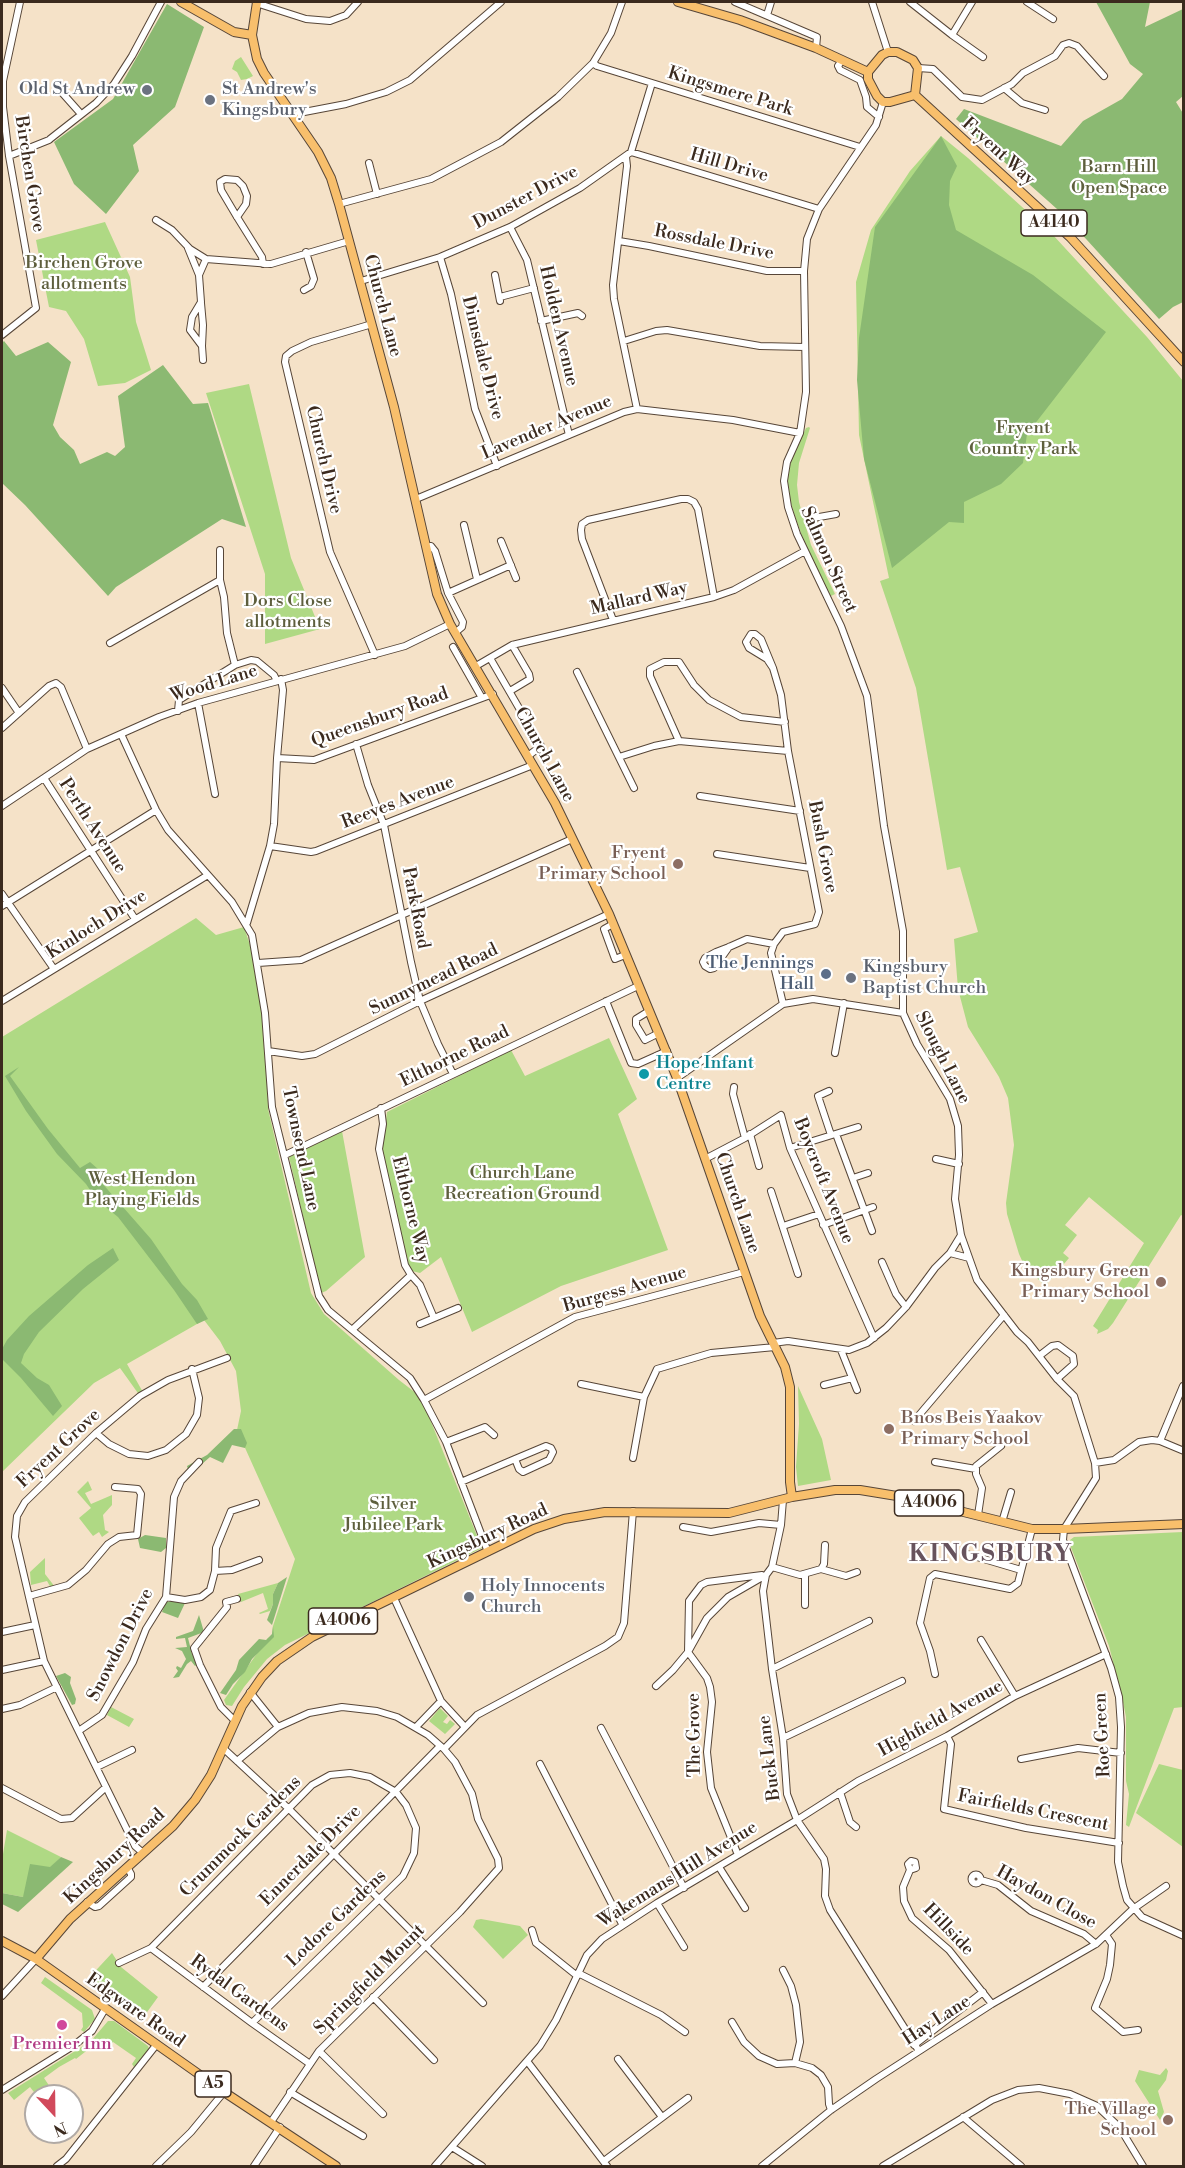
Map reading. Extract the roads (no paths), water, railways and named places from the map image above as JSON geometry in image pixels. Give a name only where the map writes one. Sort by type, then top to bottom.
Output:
[{"type":"main road","points":[[181,2],[234,32],[252,35],[256,2]]},
{"type":"main road","points":[[682,2],[740,20],[816,48],[868,72]]},
{"type":"main road","name":"Church Lane","points":[[252,35],[256,56],[264,73],[318,152],[331,178],[372,324],[416,499],[437,594],[450,624],[555,803],[609,914],[667,1051],[760,1316],[785,1367],[790,1387],[792,1497]]},
{"type":"main road","points":[[888,52],[897,52],[913,60],[918,68],[915,95],[883,102],[877,96],[868,79],[868,72],[882,55],[888,52]]},
{"type":"main road","name":"Fryent Way","points":[[915,95],[1070,237],[1184,362]]},
{"type":"main road","name":"Kingsbury Road","points":[[36,1959],[87,1902],[173,1826],[195,1800],[211,1775],[250,1692],[277,1661],[312,1636],[534,1529],[561,1520],[605,1512],[729,1513],[792,1497],[835,1490],[860,1490],[903,1497],[1032,1529],[1184,1524]]},
{"type":"main road","name":"A5","points":[[2,1941],[36,1959]]},
{"type":"main road","name":"Edgware Road","points":[[36,1959],[224,2092],[336,2166]]},
{"type":"street","name":"Birchen Grove","points":[[2,335],[36,308],[3,123],[3,81],[20,2]]},
{"type":"street","points":[[9,156],[49,140],[114,84],[161,2]]},
{"type":"street","points":[[256,2],[306,19],[330,21],[346,15],[358,2]]},
{"type":"street","points":[[294,116],[386,92],[410,80],[501,2]]},
{"type":"street","points":[[339,204],[431,179],[501,142],[558,97],[593,63],[611,33],[622,2]]},
{"type":"street","points":[[735,2],[817,37],[816,48]]},
{"type":"street","points":[[767,15],[771,2]]},
{"type":"street","points":[[872,2],[888,52]]},
{"type":"street","points":[[910,2],[983,57]]},
{"type":"street","points":[[952,35],[969,2]]},
{"type":"street","points":[[1027,2],[1053,19]]},
{"type":"street","points":[[918,68],[933,69],[962,97],[982,100],[1012,84],[1023,73],[1055,56],[1063,45],[1070,43],[1077,46],[1104,76]]},
{"type":"street","points":[[842,60],[838,66],[840,70],[860,80],[867,107],[879,117]]},
{"type":"street","name":"Kingsmere Park","points":[[593,63],[860,147]]},
{"type":"street","points":[[637,409],[613,285],[628,154],[652,83]]},
{"type":"street","points":[[57,87],[81,114]]},
{"type":"street","points":[[1004,88],[1022,103],[1046,110]]},
{"type":"street","name":"Salmon Street","points":[[883,102],[879,117],[819,209],[807,239],[804,271],[806,392],[800,433],[787,462],[784,481],[788,507],[805,551],[841,626],[867,696],[884,826],[903,932],[903,1013]]},
{"type":"street","name":"Hill Drive","points":[[628,154],[819,209]]},
{"type":"street","name":"Dunster Drive","points":[[361,281],[440,257],[510,227],[580,188],[628,154]]},
{"type":"street","points":[[369,163],[377,194]]},
{"type":"street","points":[[237,217],[246,204],[248,196],[237,180],[229,178],[220,182],[221,190],[237,217],[262,257],[263,264]]},
{"type":"street","points":[[156,220],[172,230],[187,246],[206,259],[272,264],[349,241]]},
{"type":"street","name":"Holden Avenue","points":[[510,227],[527,261],[568,435]]},
{"type":"street","name":"Rossdale Drive","points":[[619,241],[767,271],[804,271]]},
{"type":"street","points":[[187,246],[199,275],[203,360]]},
{"type":"street","points":[[304,290],[311,286],[314,279],[306,252]]},
{"type":"street","name":"Dimsdale Drive","points":[[440,257],[451,294],[473,401],[497,466]]},
{"type":"street","points":[[199,275],[206,259]]},
{"type":"street","points":[[495,275],[500,299],[534,288]]},
{"type":"street","points":[[201,302],[192,317],[190,330],[202,346]]},
{"type":"street","points":[[541,321],[578,313],[582,316]]},
{"type":"street","name":"Church Drive","points":[[372,324],[311,342],[292,351],[286,356],[285,362],[330,552],[375,655]]},
{"type":"street","points":[[624,341],[667,330],[759,346],[805,347]]},
{"type":"street","name":"Lavender Avenue","points":[[416,499],[624,412],[637,409],[733,420],[800,433]]},
{"type":"street","points":[[613,620],[582,539],[582,524],[588,520],[681,499],[694,502],[698,509],[714,597]]},
{"type":"street","points":[[808,519],[836,514]]},
{"type":"street","points":[[464,525],[477,579]]},
{"type":"street","points":[[501,541],[516,578]]},
{"type":"street","points":[[426,547],[431,546],[435,551],[448,593],[464,621],[462,627],[456,632]]},
{"type":"street","points":[[220,550],[220,579],[227,633],[235,665]]},
{"type":"street","name":"Mallard Way","points":[[476,666],[512,645],[714,597],[734,590],[805,551]]},
{"type":"street","points":[[448,593],[511,565]]},
{"type":"street","points":[[110,643],[220,579]]},
{"type":"street","name":"Wood Lane","points":[[2,806],[87,749],[121,734],[198,703],[412,643],[450,624]]},
{"type":"street","name":"Bush Grove","points":[[773,668],[767,659],[749,648],[746,642],[751,634],[761,639],[773,668],[781,695],[788,752],[819,912],[815,924],[783,932],[774,944]]},
{"type":"street","points":[[510,691],[530,678],[512,645]]},
{"type":"street","points":[[453,647],[482,698]]},
{"type":"street","points":[[490,658],[541,746],[528,756]]},
{"type":"street","points":[[178,711],[179,700],[235,665],[251,660],[257,661],[274,675],[284,690],[277,758],[274,824],[270,846],[247,924]]},
{"type":"street","points":[[679,741],[650,676],[650,669],[664,662],[679,662],[694,685],[709,700],[741,717],[785,722]]},
{"type":"street","points":[[577,672],[634,788]]},
{"type":"street","points":[[2,728],[56,683],[61,687],[87,749]]},
{"type":"street","points":[[2,688],[19,713]]},
{"type":"street","name":"Queensbury Road","points":[[277,758],[314,760],[493,694]]},
{"type":"street","points":[[198,703],[215,794]]},
{"type":"street","name":"Townsend Lane","points":[[121,734],[156,810],[168,830],[237,908],[254,939],[268,1052],[272,1107],[319,1296],[328,1310],[410,1378],[446,1442],[488,1552]]},
{"type":"street","points":[[619,757],[679,741],[788,752]]},
{"type":"street","name":"Park Road","points":[[356,744],[368,785],[384,825],[420,1001],[453,1074]]},
{"type":"street","name":"Reeves Avenue","points":[[270,846],[311,852],[534,765]]},
{"type":"street","name":"Perth Avenue","points":[[44,778],[135,919]]},
{"type":"street","points":[[700,796],[800,811]]},
{"type":"street","points":[[4,904],[156,810]]},
{"type":"street","points":[[258,963],[301,960],[572,839]]},
{"type":"street","points":[[717,854],[810,868]]},
{"type":"street","name":"Kinloch Drive","points":[[2,1001],[208,875]]},
{"type":"street","points":[[2,894],[4,904],[54,969]]},
{"type":"street","points":[[237,908],[252,903]]},
{"type":"street","name":"Sunnymead Road","points":[[268,1052],[302,1056],[315,1054],[420,1001],[609,914]]},
{"type":"street","points":[[729,947],[747,939],[774,944],[771,953],[783,1004]]},
{"type":"street","name":"Elthorne Road","points":[[285,1155],[638,986]]},
{"type":"street","name":"Slough Lane","points":[[677,1078],[783,1004],[813,999],[903,1013],[917,1044],[950,1099],[958,1126],[959,1164],[955,1200],[961,1235],[978,1280],[1004,1315],[1074,1396],[1095,1463]]},
{"type":"street","points":[[606,1001],[631,1063],[638,1064],[667,1051]]},
{"type":"street","points":[[835,1053],[843,1003]]},
{"type":"street","points":[[649,1011],[636,1019],[636,1025],[645,1040],[659,1033]]},
{"type":"street","points":[[734,1087],[733,1094],[759,1166]]},
{"type":"street","points":[[829,1091],[818,1096],[853,1178],[872,1231]]},
{"type":"street","name":"Elthorne Way","points":[[352,1329],[411,1275],[405,1265],[379,1149],[383,1124],[381,1108]]},
{"type":"street","name":"Boycroft Avenue","points":[[705,1159],[781,1115],[790,1148],[874,1338]]},
{"type":"street","points":[[790,1148],[858,1127]]},
{"type":"street","points":[[936,1159],[959,1164]]},
{"type":"street","points":[[853,1178],[868,1173]]},
{"type":"street","points":[[771,1191],[798,1274]]},
{"type":"street","points":[[823,1225],[873,1207]]},
{"type":"street","points":[[783,1226],[819,1214]]},
{"type":"street","points":[[633,1458],[644,1396],[657,1369],[711,1353],[788,1341],[841,1350],[857,1348],[874,1338],[906,1307],[935,1268],[950,1253],[961,1235]]},
{"type":"street","points":[[950,1253],[969,1258]]},
{"type":"street","points":[[882,1262],[896,1294],[906,1307]]},
{"type":"street","name":"Burgess Avenue","points":[[424,1400],[575,1317],[744,1272]]},
{"type":"street","points":[[411,1275],[420,1285],[434,1318]]},
{"type":"street","points":[[420,1324],[458,1308]]},
{"type":"street","points":[[914,1421],[1004,1315]]},
{"type":"street","points":[[1039,1356],[1052,1346],[1058,1345],[1073,1356],[1074,1364],[1057,1379]]},
{"type":"street","points":[[841,1350],[857,1389]]},
{"type":"street","name":"Fryent Grove","points":[[143,1853],[135,1846],[44,1662],[15,1537],[17,1516],[25,1502],[96,1433],[140,1396],[168,1380],[227,1358]]},
{"type":"street","points":[[96,1433],[109,1444],[129,1454],[148,1456],[166,1450],[186,1434],[197,1415],[199,1398],[192,1370]]},
{"type":"street","points":[[824,1385],[852,1378]]},
{"type":"street","points":[[581,1384],[644,1396]]},
{"type":"street","points":[[1160,1440],[1182,1394],[1183,1386]]},
{"type":"street","points":[[446,1442],[485,1427],[494,1435]]},
{"type":"street","points":[[1064,1529],[1096,1478],[1095,1463],[1114,1460],[1139,1442],[1160,1440],[1184,1451]]},
{"type":"street","points":[[461,1482],[515,1459],[546,1446],[553,1452],[549,1460],[523,1472],[519,1469],[515,1459]]},
{"type":"street","points":[[978,1515],[982,1488],[976,1466],[1001,1446]]},
{"type":"street","name":"Snowdon Drive","points":[[80,1731],[102,1715],[133,1662],[146,1629],[166,1597],[174,1497],[181,1481],[199,1462]]},
{"type":"street","points":[[935,1462],[976,1469]]},
{"type":"street","points":[[29,1596],[68,1585],[86,1570],[108,1544],[119,1537],[137,1535],[141,1494],[138,1489],[115,1487]]},
{"type":"street","points":[[1002,1522],[1011,1492]]},
{"type":"street","points":[[656,1686],[688,1652],[707,1618],[728,1597],[766,1575],[772,1567],[781,1525],[783,1500]]},
{"type":"street","points":[[166,1597],[185,1600],[201,1597],[210,1590],[215,1570],[216,1548],[231,1511],[256,1503]]},
{"type":"street","name":"Ennerdale Drive","points":[[203,1987],[334,1853],[465,1727],[489,1708],[618,1637],[624,1623],[633,1511]]},
{"type":"street","points":[[683,1527],[711,1532],[759,1523],[781,1525]]},
{"type":"street","points":[[935,1674],[920,1623],[930,1578],[935,1574],[1010,1589],[1018,1583],[1032,1529]]},
{"type":"street","name":"Roe Green","points":[[1064,1529],[1063,1540],[1067,1553],[1106,1654],[1119,1697],[1121,1753],[1118,1862],[1127,1900],[1133,1909]]},
{"type":"street","points":[[821,1569],[824,1564],[825,1545]]},
{"type":"street","points":[[967,1554],[1021,1570]]},
{"type":"street","points":[[215,1570],[232,1570],[259,1560]]},
{"type":"street","points":[[772,1567],[800,1575],[821,1569],[846,1576],[857,1572]]},
{"type":"street","points":[[805,1574],[805,1605]]},
{"type":"street","points":[[688,1652],[689,1601],[701,1585],[707,1582],[766,1575]]},
{"type":"street","name":"Buck Lane","points":[[766,1575],[764,1591],[772,1669],[783,1738],[787,1794],[797,1820],[813,1845],[821,1852],[826,1863],[825,1896],[830,1910],[916,2048]]},
{"type":"street","points":[[394,1598],[441,1701],[465,1727]]},
{"type":"street","points":[[235,1721],[221,1707],[194,1648],[227,1607],[226,1602],[237,1599]]},
{"type":"street","points":[[772,1669],[869,1621]]},
{"type":"street","points":[[2,1632],[35,1625]]},
{"type":"street","points":[[981,1640],[1015,1696]]},
{"type":"street","name":"The Grove","points":[[688,1652],[707,1678],[710,1687],[712,1702],[707,1752],[711,1788],[738,1855]]},
{"type":"street","name":"Highfield Avenue","points":[[797,1820],[840,1792],[947,1736],[1015,1696],[1106,1654]]},
{"type":"street","points":[[2,1670],[44,1662]]},
{"type":"street","points":[[783,1738],[902,1682]]},
{"type":"street","points":[[2,1709],[20,1705],[57,1687]]},
{"type":"street","points":[[250,1692],[278,1727]]},
{"type":"street","points":[[416,1727],[441,1701]]},
{"type":"street","points":[[237,1761],[278,1727],[309,1713],[342,1707],[377,1711],[397,1717],[416,1727],[442,1748]]},
{"type":"street","points":[[601,1728],[684,1887]]},
{"type":"street","name":"Fairfields Crescent","points":[[947,1736],[951,1743],[944,1809],[1026,1828],[1119,1842]]},
{"type":"street","points":[[223,1748],[289,1809],[483,2002]]},
{"type":"street","name":"Springfield Mount","points":[[271,2122],[320,2051],[427,1945],[499,1868],[498,1859],[478,1819],[472,1794],[459,1769],[442,1748]]},
{"type":"street","points":[[1021,1759],[1078,1748],[1121,1753]]},
{"type":"street","points":[[97,1767],[132,1750]]},
{"type":"street","points":[[540,1764],[622,1924]]},
{"type":"street","name":"Crummock Gardens","points":[[151,1948],[312,1785],[330,1775],[350,1773],[370,1777],[396,1792]]},
{"type":"street","points":[[2,1788],[61,1819],[72,1818],[106,1787]]},
{"type":"street","name":"Lodore Gardens","points":[[252,2023],[403,1876],[414,1853],[416,1828],[406,1805],[396,1792]]},
{"type":"street","points":[[840,1792],[849,1822],[856,1827]]},
{"type":"street","name":"Wakemans Hill Avenue","points":[[435,2166],[540,2046],[556,2020],[577,1974],[593,1947],[622,1924],[797,1820]]},
{"type":"street","points":[[719,1867],[745,1908]]},
{"type":"street","name":"Hillside","points":[[910,1870],[903,1887],[903,1896],[912,1918],[949,1950],[992,2004]]},
{"type":"street","name":"Haydon Close","points":[[981,1880],[998,1885],[1031,1911],[1084,1934],[1096,1944]]},
{"type":"street","name":"Hay Lane","points":[[762,2166],[831,2110],[916,2048],[1096,1944],[1133,1909],[1166,1886]]},
{"type":"street","points":[[657,1903],[684,1947]]},
{"type":"street","points":[[1133,1909],[1151,1922],[1184,1936]]},
{"type":"street","points":[[532,1930],[536,1943],[577,1974],[661,2015],[685,2032]]},
{"type":"street","points":[[1106,1935],[1112,1944],[1111,1960],[1107,1979],[1095,2008],[1123,2032],[1138,2030]]},
{"type":"street","points":[[119,1963],[151,1948]]},
{"type":"street","name":"Rydal Gardens","points":[[151,1948],[310,2064]]},
{"type":"street","points":[[2,1996],[36,1959]]},
{"type":"street","points":[[783,1970],[791,1986],[796,2005],[800,2042],[795,2063]]},
{"type":"street","points":[[916,2048],[983,1992]]},
{"type":"street","points":[[373,1997],[434,2060]]},
{"type":"street","points":[[2,2091],[73,2046],[92,2031],[105,2009]]},
{"type":"street","points":[[732,2022],[744,2042],[759,2056],[777,2064],[795,2063],[812,2068],[825,2080],[831,2110]]},
{"type":"street","points":[[57,2166],[66,2159],[157,2044]]},
{"type":"street","points":[[320,2051],[383,2114]]},
{"type":"street","points":[[618,2060],[662,2117]]},
{"type":"street","points":[[527,2061],[605,2164],[688,2098]]},
{"type":"street","points":[[886,2166],[983,2104],[1018,2090],[1039,2088],[1060,2091],[1089,2102],[1105,2113],[1123,2132],[1143,2166]]},
{"type":"street","points":[[156,2166],[191,2132],[224,2092]]},
{"type":"street","points":[[290,2092],[363,2136]]},
{"type":"street","points":[[963,2117],[1021,2166]]},
{"type":"street","points":[[254,2166],[280,2127]]},
{"type":"street","points":[[452,2147],[482,2166]]},
{"type":"place","name":"Old St Andrew","points":[[147,90]]},
{"type":"place","name":"St Andrew's Kingsbury","points":[[210,100]]},
{"type":"place","name":"Fryent Primary School","points":[[678,864]]},
{"type":"place","name":"The Jennings Hall","points":[[826,974]]},
{"type":"place","name":"Kingsbury Baptist Church","points":[[851,978]]},
{"type":"place","name":"Hope Infant Centre","points":[[644,1074]]},
{"type":"place","name":"Kingsbury Green Primary School","points":[[1161,1282]]},
{"type":"place","name":"Bnos Beis Yaakov Primary School","points":[[889,1429]]},
{"type":"place","name":"Holy Innocents Church","points":[[469,1597]]},
{"type":"place","name":"Premier Inn","points":[[62,2025]]},
{"type":"place","name":"The Village School","points":[[1168,2120]]},
{"type":"district","name":"KINGSBURY","points":[[991,1555]]},
{"type":"park label","name":"Barn Hill Open Space","points":[[1119,178]]},
{"type":"park label","name":"Birchen Grove allotments","points":[[84,274]]},
{"type":"park label","name":"Fryent Country Park","points":[[1023,439]]},
{"type":"park label","name":"Dors Close allotments","points":[[288,612]]},
{"type":"park label","name":"Church Lane Recreation Ground","points":[[522,1184]]},
{"type":"park label","name":"West Hendon Playing Fields","points":[[142,1190]]},
{"type":"park label","name":"Silver Jubilee Park","points":[[393,1516]]}]
